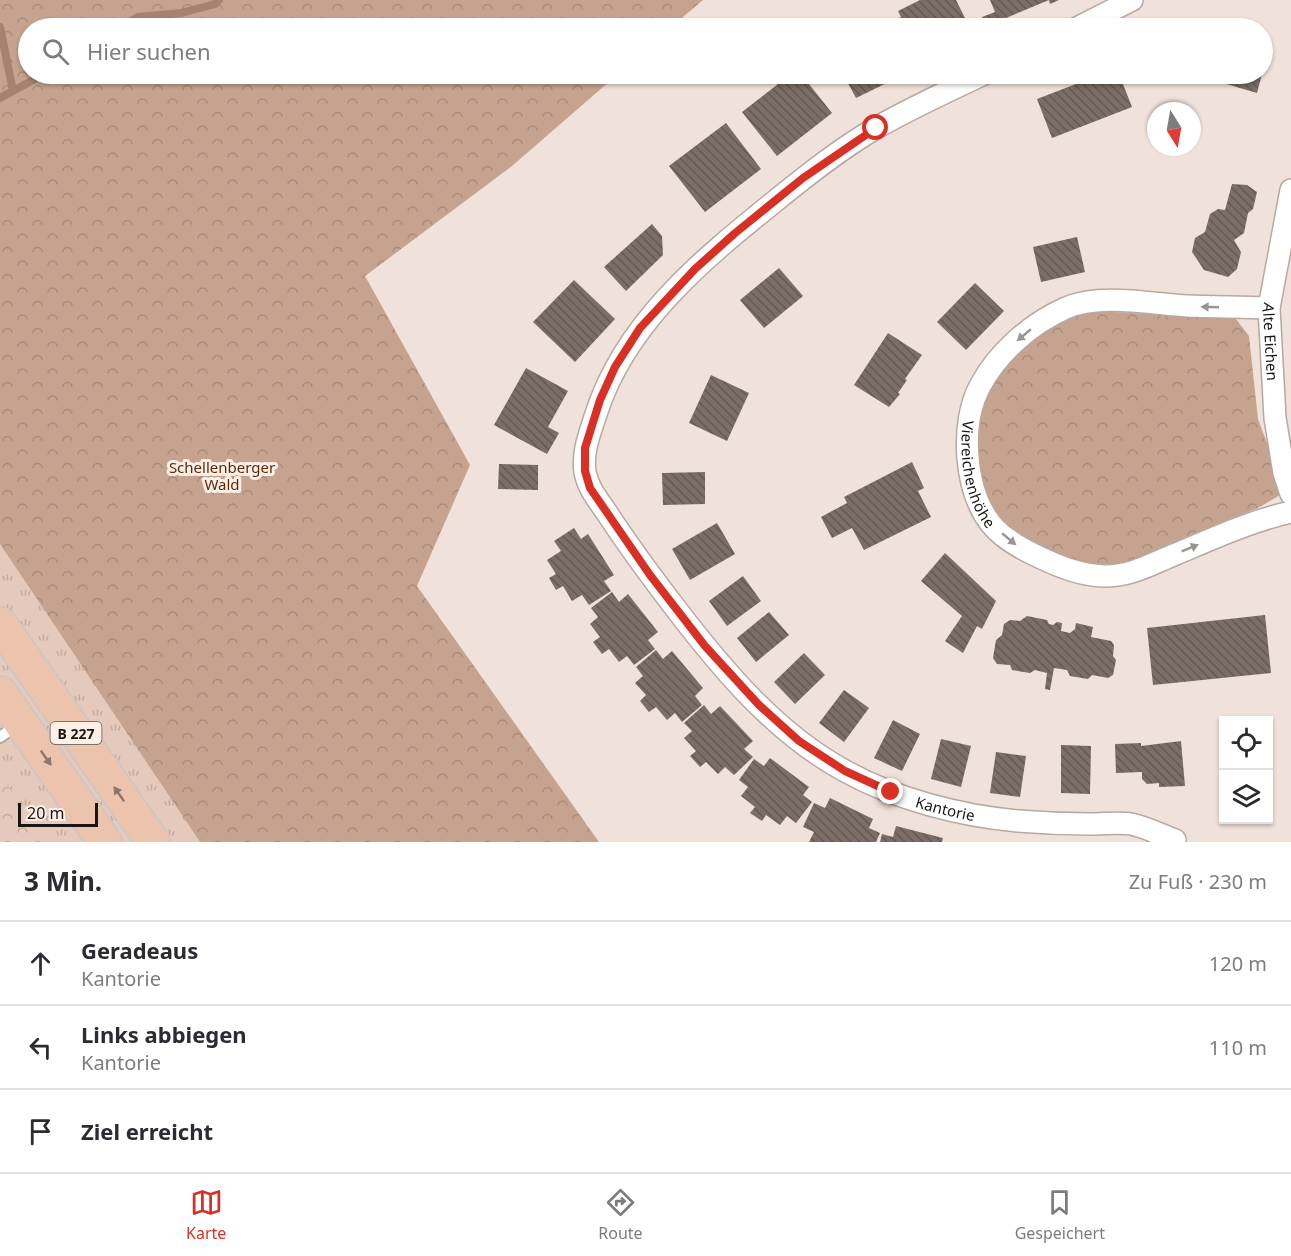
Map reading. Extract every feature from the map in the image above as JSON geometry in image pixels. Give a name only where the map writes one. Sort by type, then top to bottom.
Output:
[{"type":"main road","name":"B 227","points":[[0,624],[153,842]]},
{"type":"main road","name":"B 227","points":[[0,693],[10,730],[105,842]]},
{"type":"street","points":[[1097,18],[1132,0]]},
{"type":"street","name":"Kantorie","points":[[963,84],[924,102],[859,139],[795,185],[695,269],[640,328],[615,367],[600,400],[585,448],[585,471],[590,488],[619,531],[705,646],[759,705],[799,741],[845,771],[891,792],[950,810],[1013,821],[1130,824],[1175,840]]},
{"type":"street","name":"Alte Eichen","points":[[1291,190],[1269,308],[1275,418],[1284,473],[1291,494]]},
{"type":"street","name":"Viereichenhöhe","points":[[1269,308],[1100,300],[1067,307],[1029,330],[1003,353],[980,386],[969,419],[967,443],[976,497],[991,524],[1020,549],[1080,574],[1106,576],[1134,573],[1261,519],[1291,512]]},
{"type":"green space","name":"Schellenberger Wald","points":[[0,0],[703,0],[682,18],[18,18],[18,84],[606,84],[512,166],[365,276],[470,465],[417,586],[599,842],[200,842],[0,544]]},
{"type":"green space","points":[[1097,311],[1236,319],[1249,336],[1258,419],[1279,476],[1282,494],[1258,508],[1193,534],[1134,567],[1105,571],[1031,547],[1002,521],[988,500],[978,467],[976,426],[988,390],[1011,361],[1035,337],[1062,319]]},
{"type":"green space","points":[[0,544],[200,842],[38,842],[0,785]]},
{"type":"green space","points":[[0,774],[46,842],[0,842]]},
{"type":"building","points":[[920,0],[956,0],[965,18],[899,18],[901,17],[898,11]]},
{"type":"building","points":[[990,0],[1049,0],[1006,18],[982,17],[995,12]]},
{"type":"building","points":[[778,84],[809,84],[832,113],[777,156],[742,112]]},
{"type":"building","points":[[848,84],[885,84],[856,98]]},
{"type":"building","points":[[1076,84],[1123,84],[1132,107],[1052,138],[1037,99]]},
{"type":"building","points":[[1226,84],[1259,84],[1257,93]]},
{"type":"building","points":[[726,123],[761,169],[705,212],[669,166]]},
{"type":"building","points":[[1232,184],[1247,185],[1257,192],[1253,209],[1248,213],[1244,233],[1234,240],[1241,252],[1237,269],[1228,277],[1204,270],[1192,252],[1195,238],[1205,232],[1210,214],[1218,209],[1225,210]]},
{"type":"building","points":[[652,224],[662,236],[663,255],[626,291],[604,267]]},
{"type":"building","points":[[1077,237],[1085,272],[1041,282],[1033,247]]},
{"type":"building","points":[[779,268],[803,296],[764,328],[740,300]]},
{"type":"building","points":[[574,280],[615,319],[575,362],[533,322]]},
{"type":"building","points":[[975,283],[1004,311],[966,350],[937,322]]},
{"type":"building","points":[[888,333],[922,355],[905,379],[907,380],[898,393],[900,394],[889,407],[854,385]]},
{"type":"building","points":[[526,368],[568,391],[548,427],[559,433],[547,454],[494,425]]},
{"type":"building","points":[[711,375],[749,393],[727,441],[689,423]]},
{"type":"building","points":[[912,462],[924,488],[918,491],[931,517],[864,550],[852,528],[832,538],[821,517],[847,503],[844,497]]},
{"type":"building","points":[[499,464],[538,465],[538,490],[498,489]]},
{"type":"building","points":[[705,472],[705,504],[663,505],[662,473]]},
{"type":"building","points":[[717,523],[735,554],[690,580],[672,549]]},
{"type":"building","points":[[574,528],[581,539],[588,534],[614,575],[604,581],[611,591],[589,605],[582,595],[572,601],[563,586],[556,590],[549,578],[556,574],[547,560],[561,551],[554,541]]},
{"type":"building","points":[[945,553],[996,601],[982,629],[977,626],[963,653],[945,641],[962,616],[921,581]]},
{"type":"building","points":[[743,576],[761,601],[727,626],[709,601]]},
{"type":"building","points":[[612,592],[619,602],[628,594],[658,632],[648,640],[655,649],[634,665],[627,656],[619,662],[609,649],[602,654],[593,642],[600,637],[590,624],[598,617],[591,608]]},
{"type":"building","points":[[769,612],[789,635],[756,662],[737,638]]},
{"type":"building","points":[[1265,615],[1271,673],[1153,685],[1147,628]]},
{"type":"building","points":[[1027,616],[1047,620],[1053,625],[1057,622],[1062,623],[1061,631],[1070,633],[1075,629],[1076,623],[1093,627],[1091,637],[1111,641],[1114,645],[1113,656],[1116,660],[1113,675],[1108,678],[1092,675],[1088,679],[1070,676],[1067,670],[1054,668],[1050,690],[1045,689],[1047,673],[1035,670],[1030,673],[1012,670],[1010,665],[997,664],[993,658],[996,640],[1002,635],[1004,624],[1010,620],[1020,621]]},
{"type":"building","points":[[656,650],[663,659],[672,651],[703,688],[695,696],[702,705],[682,722],[675,713],[667,720],[656,707],[649,712],[640,701],[646,695],[635,683],[643,676],[636,667]]},
{"type":"building","points":[[804,653],[825,675],[795,704],[774,682]]},
{"type":"building","points":[[844,690],[869,708],[844,742],[819,723]]},
{"type":"building","points":[[704,705],[711,714],[720,706],[753,741],[744,749],[753,757],[734,775],[725,767],[718,774],[706,762],[700,767],[690,756],[696,751],[684,738],[692,731],[684,723]]},
{"type":"building","points":[[893,720],[920,734],[902,771],[874,758]]},
{"type":"building","points":[[941,739],[971,746],[961,787],[931,779]]},
{"type":"building","points":[[1181,741],[1185,786],[1159,787],[1159,783],[1147,784],[1142,779],[1142,772],[1116,773],[1115,744],[1141,743],[1141,746]]},
{"type":"building","points":[[1061,745],[1091,746],[1090,794],[1061,793]]},
{"type":"building","points":[[996,752],[1026,756],[1020,797],[990,793]]},
{"type":"building","points":[[770,758],[809,787],[803,795],[812,802],[796,823],[787,816],[780,825],[766,815],[762,821],[750,813],[755,807],[741,796],[748,787],[739,780],[754,759],[764,766]]},
{"type":"building","points":[[830,798],[873,819],[869,828],[880,833],[876,842],[809,842],[814,832],[803,827],[814,803],[825,808]]},
{"type":"building","points":[[896,826],[943,838],[942,842],[880,842],[882,834],[893,837]]},
{"type":"waterway","points":[[136,18],[181,13],[215,4],[219,0]]},
{"type":"waterway","points":[[0,27],[13,91]]},
{"type":"waterway","points":[[0,98],[26,84]]},
{"type":"route","points":[[876,128],[803,178],[734,234],[695,269],[640,328],[615,367],[600,400],[585,448],[585,471],[590,488],[650,575],[705,646],[759,705],[799,741],[845,771],[891,792]]}]
